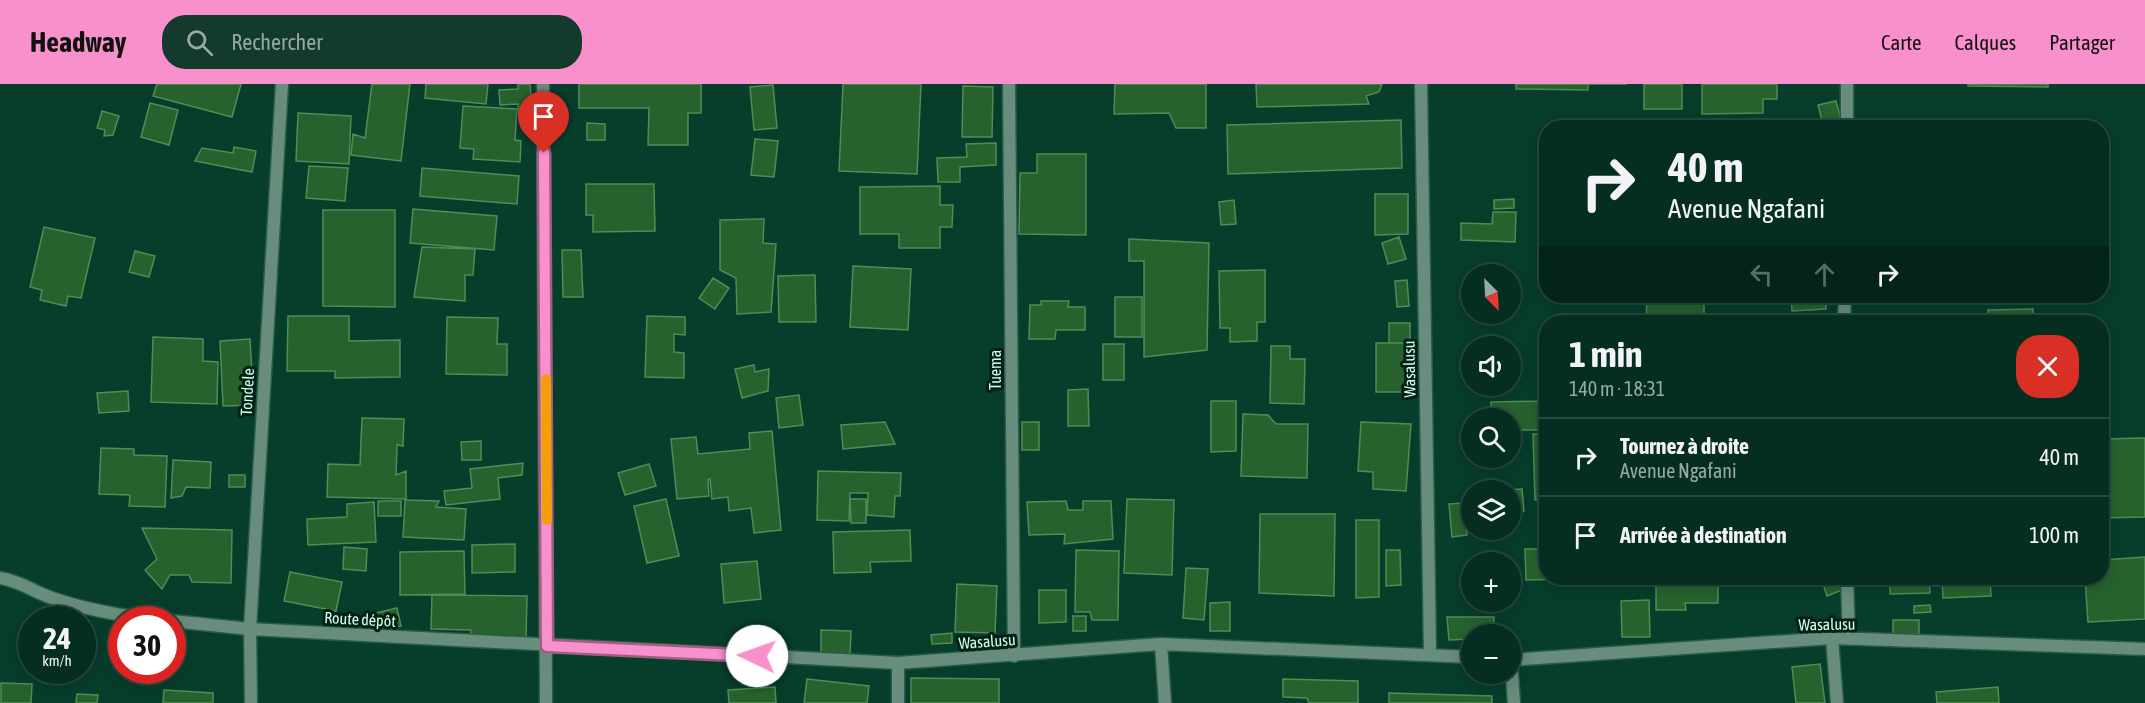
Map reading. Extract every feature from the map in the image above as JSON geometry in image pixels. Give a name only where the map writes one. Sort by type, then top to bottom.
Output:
[{"type":"street","name":"Tondele","points":[[251,703],[250,629],[282,84]]},
{"type":"street","points":[[543,84],[546,703]]},
{"type":"street","name":"Tuema","points":[[1009,84],[1014,656]]},
{"type":"street","name":"Wasalusu","points":[[1421,84],[1430,653]]},
{"type":"street","points":[[1846,120],[1847,84]]},
{"type":"street","points":[[0,578],[15,580],[50,597],[108,614]]},
{"type":"street","points":[[1846,585],[1849,639]]},
{"type":"street","name":"Route dépôt","points":[[186,622],[250,629],[547,646]]},
{"type":"street","points":[[1832,638],[1837,703]]},
{"type":"street","name":"Wasalusu","points":[[1521,659],[1832,638],[2145,649]]},
{"type":"street","points":[[1161,644],[1165,703]]},
{"type":"street","name":"Wasalusu","points":[[547,646],[898,663],[1161,644],[1461,656]]},
{"type":"street","points":[[898,663],[898,703]]},
{"type":"street","points":[[1513,684],[1514,703]]},
{"type":"building","points":[[157,84],[241,84],[232,117],[153,96]]},
{"type":"building","points":[[372,84],[410,84],[401,161],[351,155],[353,134],[365,138]]},
{"type":"building","points":[[426,84],[488,84],[486,104],[425,98]]},
{"type":"building","points":[[518,84],[530,84],[533,119],[520,120],[518,104],[500,105],[499,90],[518,89]]},
{"type":"building","points":[[579,84],[701,84],[701,113],[688,113],[688,145],[648,145],[649,108],[579,108]]},
{"type":"building","points":[[843,84],[921,84],[917,174],[839,171]]},
{"type":"building","points":[[1115,84],[1206,84],[1206,128],[1176,128],[1169,113],[1114,114]]},
{"type":"building","points":[[1256,84],[1382,84],[1379,92],[1366,96],[1369,104],[1257,107]]},
{"type":"building","points":[[1516,84],[1588,84],[1588,90],[1516,89]]},
{"type":"building","points":[[1644,84],[1682,84],[1682,109],[1644,109]]},
{"type":"building","points":[[1702,84],[1777,84],[1777,99],[1763,99],[1763,113],[1702,114]]},
{"type":"building","points":[[1968,84],[2048,84],[2048,87],[1968,86]]},
{"type":"building","points":[[773,85],[777,128],[754,130],[750,87]]},
{"type":"building","points":[[963,86],[993,87],[992,137],[962,137]]},
{"type":"building","points":[[1836,101],[1841,120],[1822,120],[1818,105]]},
{"type":"building","points":[[150,103],[178,110],[169,145],[141,137]]},
{"type":"building","points":[[463,106],[517,109],[515,140],[521,141],[520,162],[473,159],[474,149],[460,148]]},
{"type":"building","points":[[102,111],[119,116],[113,135],[104,136],[105,130],[97,128]]},
{"type":"building","points":[[298,113],[351,116],[349,164],[296,161]]},
{"type":"building","points":[[1401,120],[1402,168],[1228,174],[1227,125]]},
{"type":"building","points":[[587,123],[605,124],[605,140],[587,140]]},
{"type":"building","points":[[755,139],[778,141],[774,177],[751,175]]},
{"type":"building","points":[[996,143],[996,165],[960,167],[960,182],[938,182],[937,158],[967,157],[966,144]]},
{"type":"building","points":[[234,147],[256,151],[252,172],[195,161],[202,148],[233,153]]},
{"type":"building","points":[[1037,154],[1086,154],[1086,235],[1019,234],[1020,173],[1037,173]]},
{"type":"building","points":[[309,166],[348,168],[345,201],[306,198]]},
{"type":"building","points":[[422,168],[519,176],[517,204],[420,196]]},
{"type":"building","points":[[586,184],[654,184],[655,231],[593,232],[593,215],[586,215]]},
{"type":"building","points":[[940,186],[940,205],[953,205],[952,227],[940,227],[940,248],[899,248],[899,234],[860,234],[860,187]]},
{"type":"building","points":[[1375,194],[1408,194],[1408,234],[1375,235]]},
{"type":"building","points":[[1514,199],[1514,208],[1494,209],[1494,200]]},
{"type":"building","points":[[1234,200],[1236,224],[1221,225],[1219,202]]},
{"type":"building","points":[[413,209],[497,216],[494,250],[410,243]]},
{"type":"building","points":[[323,210],[395,210],[395,307],[323,306]]},
{"type":"building","points":[[1493,212],[1516,212],[1515,242],[1461,240],[1461,223],[1492,224]]},
{"type":"building","points":[[764,219],[763,243],[776,244],[771,312],[737,314],[736,278],[720,270],[720,220]]},
{"type":"building","points":[[44,227],[95,238],[81,298],[68,296],[66,306],[40,300],[42,290],[30,287]]},
{"type":"building","points":[[1399,237],[1406,259],[1388,264],[1382,243]]},
{"type":"building","points":[[1129,239],[1209,243],[1207,350],[1144,357],[1144,261],[1129,261]]},
{"type":"building","points":[[422,247],[475,249],[473,275],[465,275],[465,301],[414,297]]},
{"type":"building","points":[[562,250],[581,250],[583,297],[563,297]]},
{"type":"building","points":[[135,251],[155,256],[149,277],[129,272]]},
{"type":"building","points":[[853,266],[911,269],[908,330],[850,327]]},
{"type":"building","points":[[1265,270],[1265,322],[1257,322],[1257,341],[1230,342],[1230,328],[1220,328],[1219,271]]},
{"type":"building","points":[[815,275],[816,322],[779,322],[778,276]]},
{"type":"building","points":[[713,278],[729,288],[715,309],[699,298]]},
{"type":"building","points":[[1407,280],[1409,306],[1397,307],[1395,281]]},
{"type":"building","points":[[1115,297],[1142,297],[1142,337],[1115,337]]},
{"type":"building","points":[[1041,301],[1069,301],[1068,307],[1085,307],[1085,330],[1056,330],[1055,339],[1029,339],[1030,305],[1041,305]]},
{"type":"building","points":[[1647,303],[1704,303],[1704,315],[1646,315]]},
{"type":"building","points":[[1791,303],[1826,303],[1826,309],[1792,311]]},
{"type":"building","points":[[2033,309],[2033,315],[1988,315],[1988,310]]},
{"type":"building","points":[[288,316],[349,316],[349,341],[400,340],[400,377],[335,378],[335,371],[287,371]]},
{"type":"building","points":[[647,316],[685,317],[685,335],[674,334],[674,352],[684,353],[684,378],[645,377]]},
{"type":"building","points":[[447,317],[498,318],[497,344],[507,344],[507,375],[446,374]]},
{"type":"building","points":[[1389,323],[1410,323],[1410,343],[1389,343]]},
{"type":"building","points":[[153,337],[203,339],[203,361],[218,362],[217,404],[151,402]]},
{"type":"building","points":[[250,339],[254,405],[223,406],[220,341]]},
{"type":"building","points":[[1376,343],[1410,343],[1410,392],[1376,392]]},
{"type":"building","points":[[1103,344],[1124,344],[1124,380],[1103,380]]},
{"type":"building","points":[[1271,346],[1290,346],[1290,359],[1305,359],[1304,404],[1270,403]]},
{"type":"building","points":[[754,365],[755,372],[769,369],[768,391],[742,398],[735,369]]},
{"type":"building","points":[[1088,389],[1089,426],[1068,426],[1068,390]]},
{"type":"building","points":[[128,391],[129,411],[99,413],[97,393]]},
{"type":"building","points":[[799,395],[803,425],[779,428],[776,398]]},
{"type":"building","points":[[1211,401],[1236,401],[1236,451],[1211,452]]},
{"type":"building","points":[[1539,401],[1539,430],[1521,430],[1521,408],[1491,408],[1491,402]]},
{"type":"building","points":[[1243,414],[1268,415],[1276,424],[1308,424],[1307,478],[1241,476]]},
{"type":"building","points":[[362,418],[404,419],[403,446],[397,445],[396,475],[406,471],[406,499],[327,497],[328,464],[360,465]]},
{"type":"building","points":[[885,422],[895,444],[843,449],[841,425]]},
{"type":"building","points":[[1022,422],[1039,422],[1039,450],[1022,450]]},
{"type":"building","points":[[1361,422],[1411,424],[1406,491],[1373,489],[1373,472],[1358,471]]},
{"type":"building","points":[[772,431],[781,530],[754,533],[751,508],[729,511],[728,497],[712,499],[710,479],[708,480],[709,496],[677,499],[671,439],[696,437],[698,454],[750,449],[749,433]]},
{"type":"building","points":[[1533,434],[1539,434],[1539,500],[1535,500]]},
{"type":"building","points":[[2145,438],[2145,517],[2109,518],[2109,439]]},
{"type":"building","points":[[481,441],[481,460],[462,460],[461,442]]},
{"type":"building","points":[[101,448],[134,449],[134,455],[167,456],[165,507],[129,506],[130,495],[99,494]]},
{"type":"building","points":[[173,460],[211,462],[210,488],[186,487],[182,496],[171,498]]},
{"type":"building","points":[[523,463],[522,475],[498,478],[500,499],[446,505],[444,491],[472,488],[470,469]]},
{"type":"building","points":[[649,464],[656,486],[625,495],[618,473]]},
{"type":"building","points":[[818,471],[901,473],[900,496],[895,496],[894,517],[867,515],[868,493],[850,493],[849,521],[817,520]]},
{"type":"building","points":[[229,475],[245,475],[245,487],[229,487]]},
{"type":"building","points":[[1521,489],[1524,511],[1521,511]]},
{"type":"building","points":[[666,499],[679,556],[647,563],[634,506]]},
{"type":"building","points":[[850,499],[866,499],[866,523],[851,523]]},
{"type":"building","points":[[1127,499],[1174,500],[1172,575],[1124,573]]},
{"type":"building","points":[[405,500],[439,501],[436,507],[466,509],[464,540],[403,537]]},
{"type":"building","points":[[378,501],[401,501],[401,516],[378,516]]},
{"type":"building","points":[[1066,501],[1068,510],[1083,510],[1083,501],[1111,501],[1113,539],[1064,544],[1065,534],[1029,535],[1027,502]]},
{"type":"building","points":[[374,502],[376,542],[308,545],[307,519],[347,517],[347,504]]},
{"type":"building","points":[[1461,503],[1461,536],[1452,537],[1449,504]]},
{"type":"building","points":[[1260,514],[1335,514],[1334,596],[1259,593]]},
{"type":"building","points":[[1356,520],[1379,520],[1379,597],[1356,598]]},
{"type":"building","points":[[142,528],[232,530],[231,583],[192,582],[189,575],[170,575],[162,589],[145,570],[157,559]]},
{"type":"building","points":[[910,530],[911,561],[870,562],[871,572],[834,573],[833,532]]},
{"type":"building","points":[[515,544],[515,572],[472,573],[472,545]]},
{"type":"building","points":[[344,547],[367,549],[366,571],[343,569]]},
{"type":"building","points":[[1525,549],[1539,549],[1539,580],[1526,580]]},
{"type":"building","points":[[1076,550],[1119,551],[1118,620],[1092,620],[1090,612],[1075,612]]},
{"type":"building","points":[[1386,550],[1400,550],[1401,585],[1386,586]]},
{"type":"building","points":[[464,551],[465,594],[400,595],[400,552]]},
{"type":"building","points":[[2145,557],[2145,619],[2088,622],[2085,585],[2109,585],[2109,560]]},
{"type":"building","points":[[757,561],[761,599],[724,603],[721,564]]},
{"type":"building","points":[[1186,568],[1208,569],[1204,620],[1183,618]]},
{"type":"building","points":[[290,572],[342,582],[336,611],[284,601]]},
{"type":"building","points":[[957,584],[997,586],[995,633],[955,632]]},
{"type":"building","points":[[1656,585],[1718,585],[1718,603],[1685,603],[1686,610],[1656,610]]},
{"type":"building","points":[[1823,585],[1840,585],[1842,590],[1827,596]]},
{"type":"building","points":[[1890,585],[1929,585],[1930,593],[1890,594]]},
{"type":"building","points":[[1942,585],[1990,585],[1991,596],[1943,598]]},
{"type":"building","points":[[1039,590],[1066,590],[1066,622],[1039,623]]},
{"type":"building","points":[[432,595],[527,596],[526,640],[471,639],[471,630],[431,629]]},
{"type":"building","points":[[1649,600],[1650,637],[1622,637],[1621,601]]},
{"type":"building","points":[[1230,602],[1230,631],[1210,631],[1210,603]]},
{"type":"building","points":[[1930,605],[1931,612],[1914,613],[1914,606]]},
{"type":"building","points":[[397,608],[401,626],[381,631],[376,613]]},
{"type":"building","points":[[1073,616],[1086,616],[1086,631],[1073,631]]},
{"type":"building","points":[[1447,617],[1494,617],[1494,624],[1461,624],[1461,639],[1449,640]]},
{"type":"building","points":[[1893,620],[1919,620],[1919,634],[1893,635]]},
{"type":"building","points":[[821,630],[851,631],[850,655],[821,655]]},
{"type":"building","points":[[952,633],[952,643],[932,644],[931,635]]},
{"type":"building","points":[[1820,664],[1825,703],[1796,703],[1792,667]]},
{"type":"building","points":[[911,678],[999,679],[999,703],[911,703]]},
{"type":"building","points":[[807,679],[869,686],[867,703],[804,703]]},
{"type":"building","points":[[1283,679],[1358,681],[1358,703],[1309,703],[1307,698],[1283,697]]},
{"type":"building","points":[[1,683],[32,684],[31,703],[1,703]]},
{"type":"building","points":[[775,687],[776,703],[729,703],[728,690]]},
{"type":"building","points":[[1998,687],[1999,703],[1937,703],[1936,692]]},
{"type":"building","points":[[164,690],[213,693],[213,703],[163,703]]},
{"type":"building","points":[[1389,693],[1492,696],[1492,703],[1389,703]]},
{"type":"building","points":[[77,694],[98,695],[97,703],[76,703]]},
{"type":"slow traffic","points":[[546,379],[547,520]]},
{"type":"route","points":[[544,153],[547,646],[757,656]]}]
